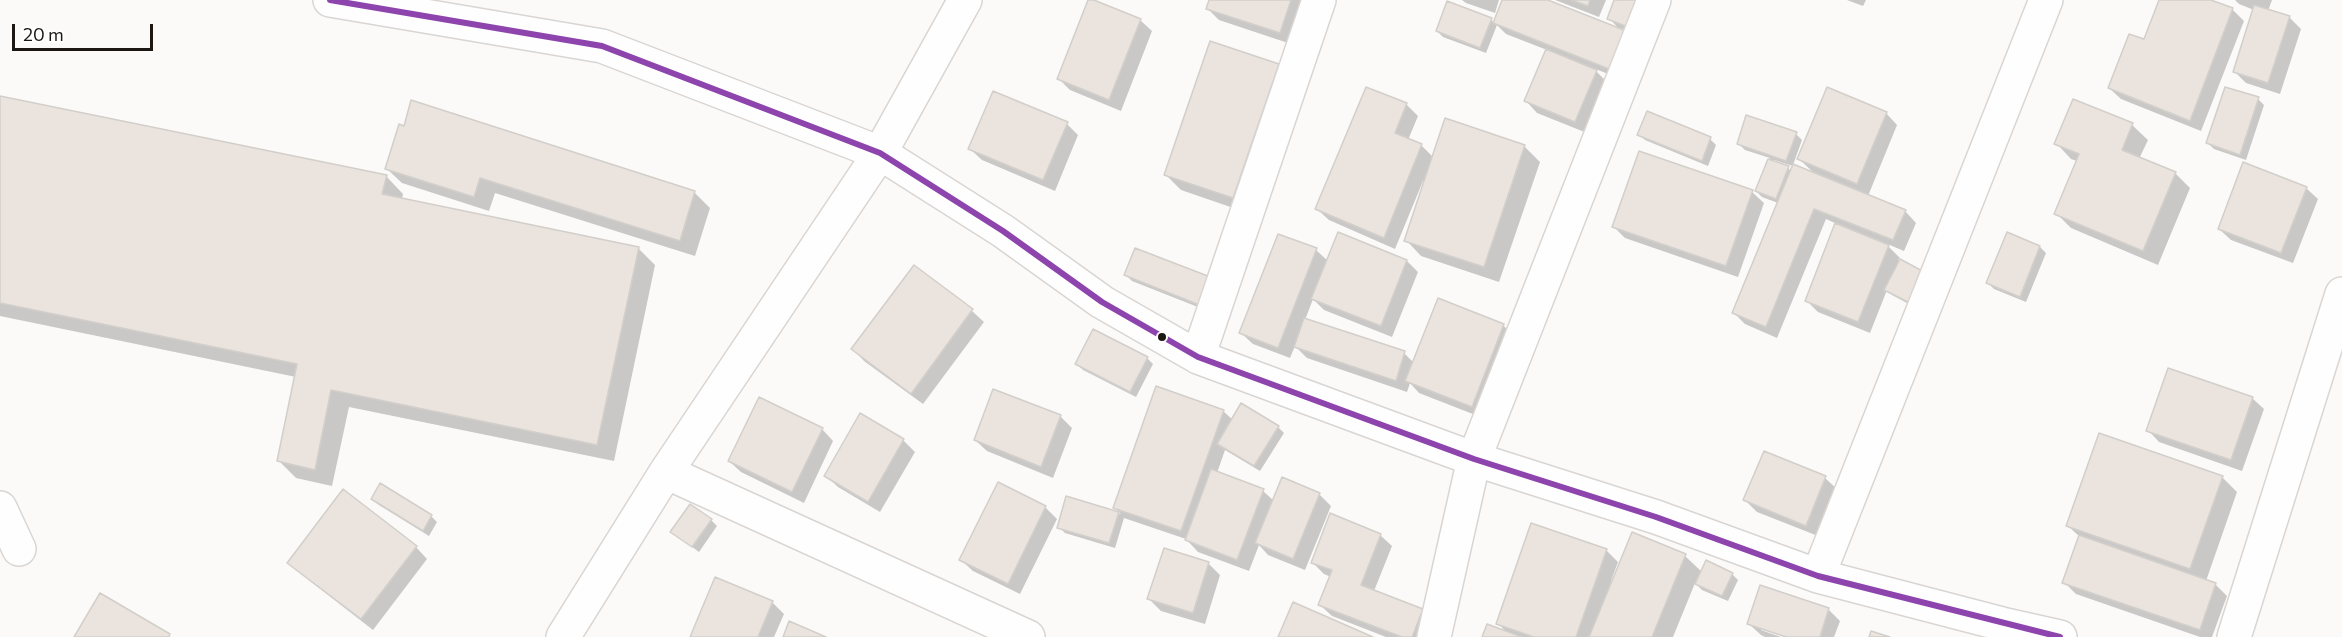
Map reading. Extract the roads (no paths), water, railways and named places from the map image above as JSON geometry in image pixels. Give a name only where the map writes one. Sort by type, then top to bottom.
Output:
[{"type":"street","points":[[330,0],[602,46],[880,153],[1003,231],[1102,302],[1198,357],[1474,459],[1656,517],[1818,576],[2060,637]]},
{"type":"street","points":[[563,637],[666,472],[880,153],[965,0]]},
{"type":"street","points":[[1198,357],[1319,0]]},
{"type":"street","points":[[1434,637],[1474,459],[1654,0]]},
{"type":"street","points":[[1818,576],[2046,0]]},
{"type":"street","points":[[2234,637],[2342,294]]},
{"type":"street","points":[[666,472],[1028,637]]},
{"type":"street","points":[[0,508],[19,549]]}]
